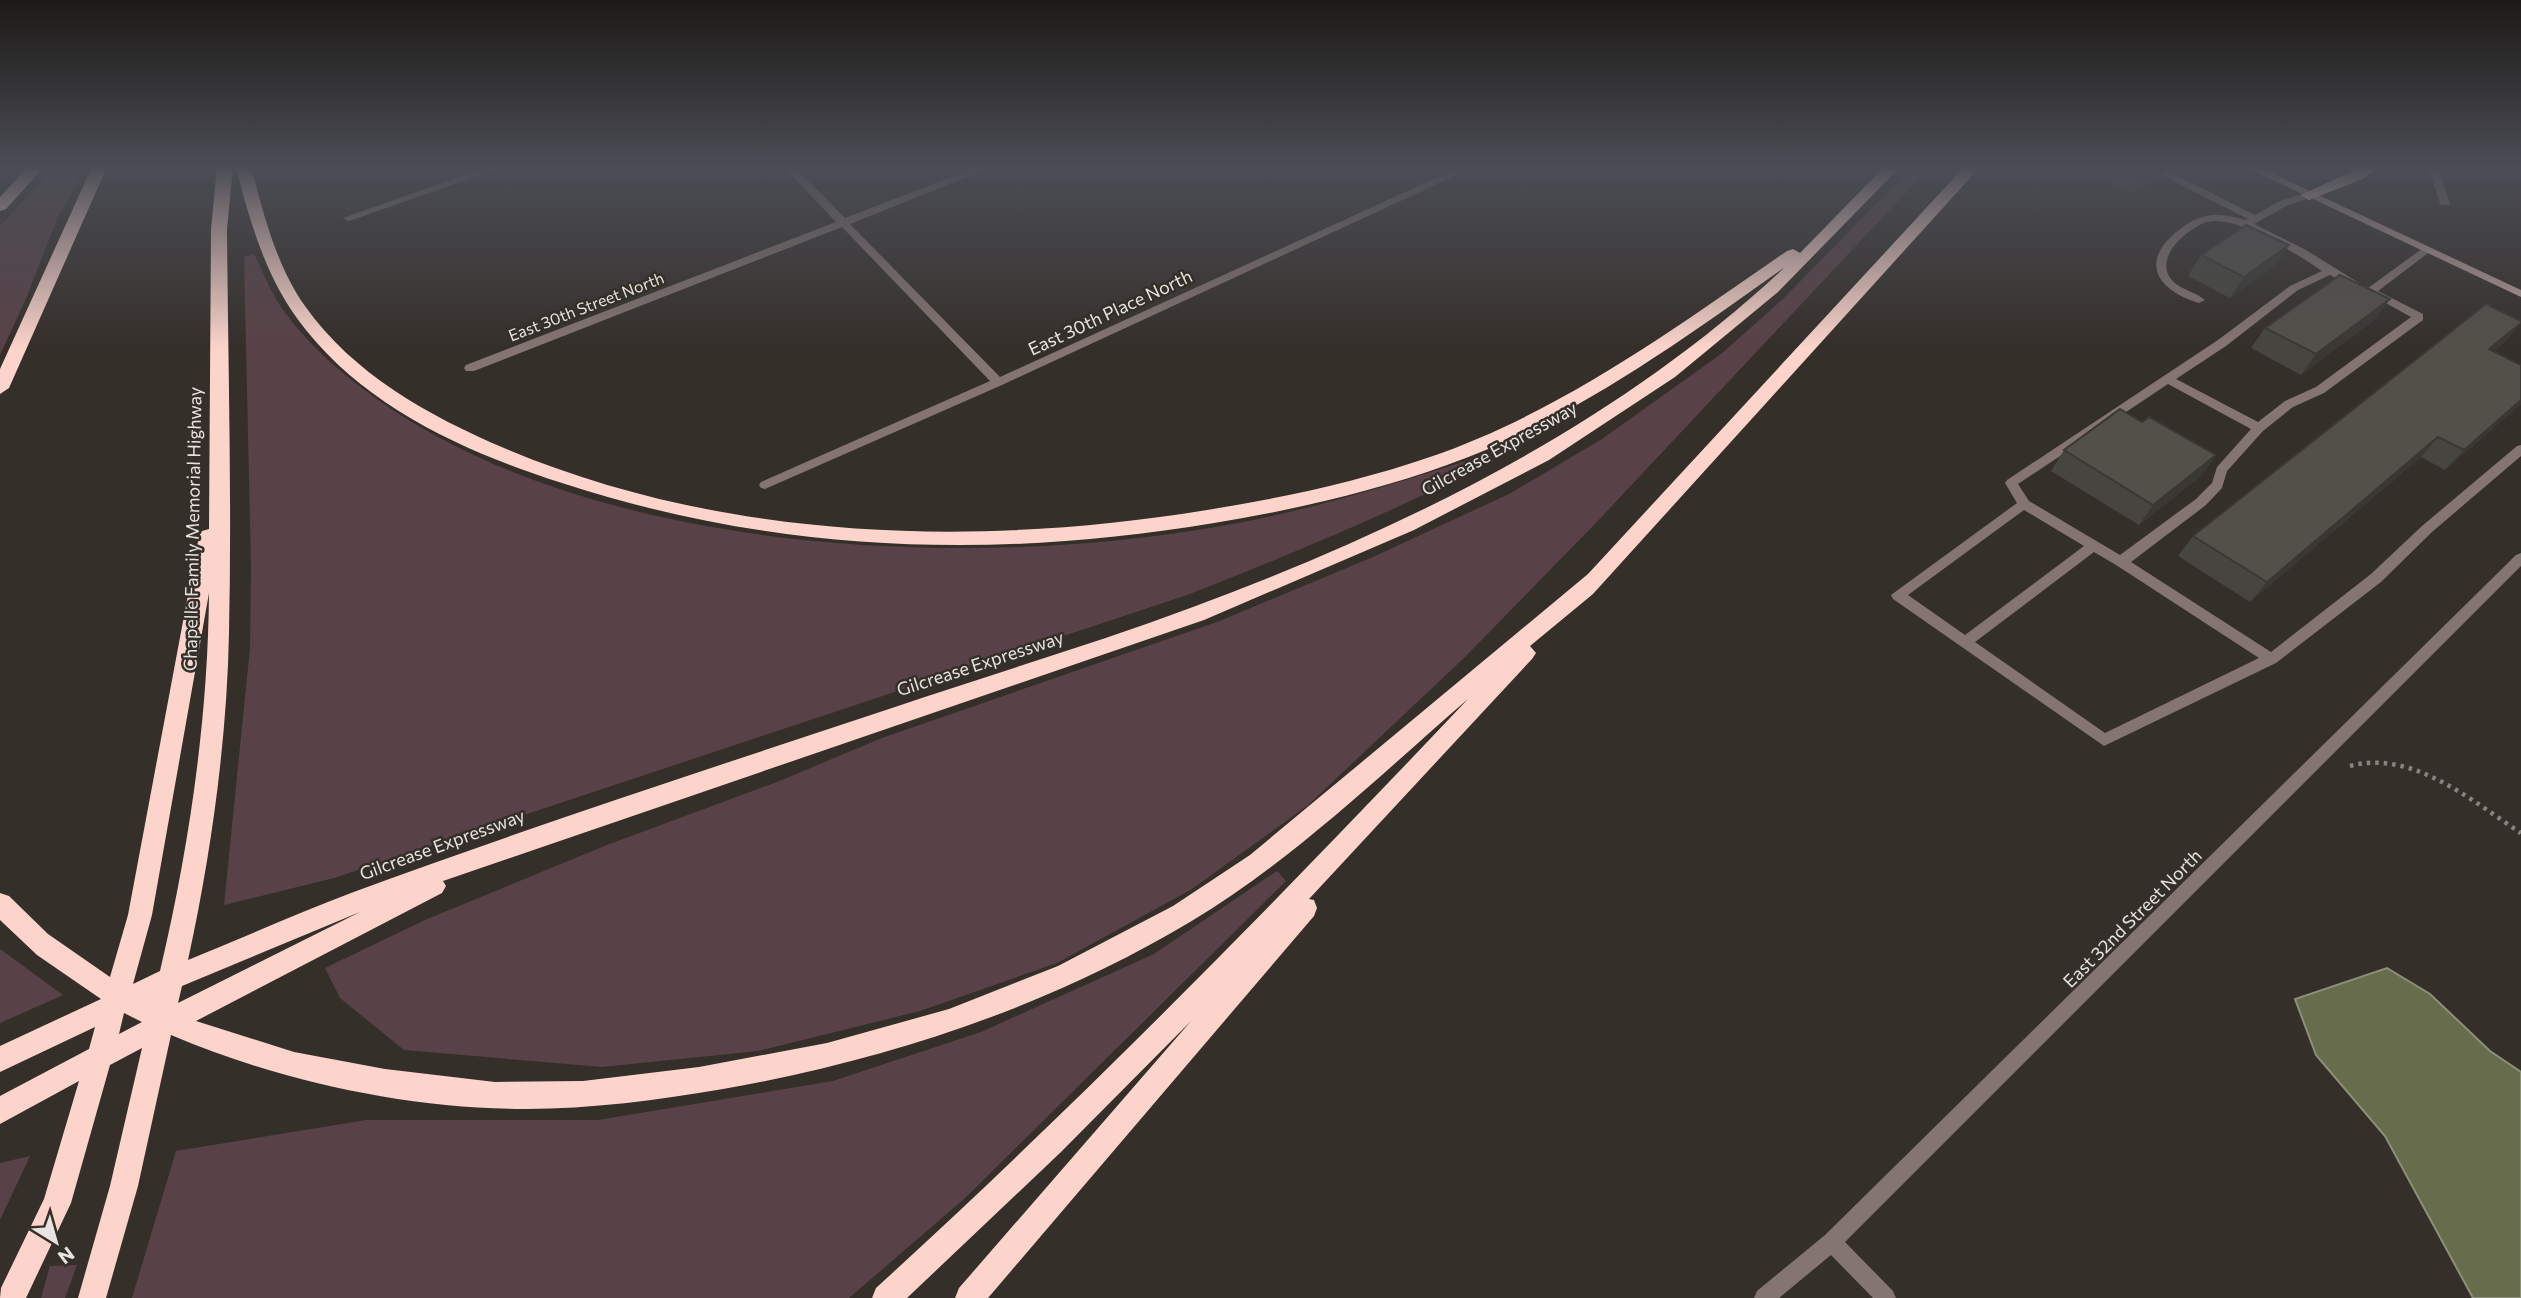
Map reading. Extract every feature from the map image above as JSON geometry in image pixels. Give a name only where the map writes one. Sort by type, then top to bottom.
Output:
[{"type":"highway","points":[[0,388],[73,228]]},
{"type":"highway","name":"Chapelle Family Memorial Highway","points":[[92,1298],[124,1186],[184,922],[204,792],[219,635],[219,228]]},
{"type":"highway","points":[[260,228],[267,253],[296,304],[316,330],[340,355],[412,410],[460,437],[512,460],[617,496],[748,523],[907,538],[1049,536],[1129,530],[1289,502],[1404,472],[1476,446],[1597,388],[1830,228]]},
{"type":"highway","name":"Gilcrease Expressway","points":[[0,1059],[179,975],[356,913],[520,842],[1087,653],[1288,579],[1378,539],[1524,465],[1637,396],[1709,342],[1771,290],[1833,228]]},
{"type":"highway","points":[[886,1298],[1156,1040],[1302,892],[1595,579],[1917,228]]},
{"type":"highway","points":[[11,1298],[57,1203],[140,915],[219,479]]},
{"type":"highway","points":[[0,904],[44,946],[86,976],[178,1026],[244,1052],[326,1074],[468,1094],[524,1095],[586,1094],[751,1072],[931,1029],[1024,994],[1132,943],[1226,887],[1267,857],[1595,579]]},
{"type":"highway","points":[[969,1298],[1504,675]]},
{"type":"highway","points":[[0,1111],[356,913]]},
{"type":"main road","points":[[2379,228],[2521,294]]},
{"type":"street","name":"East 30th Street North","points":[[470,368],[830,228]]},
{"type":"street","points":[[849,228],[998,382]]},
{"type":"street","name":"East 30th Place North","points":[[765,485],[1336,228]]},
{"type":"street","points":[[2188,228],[2169,244],[2162,257],[2162,274],[2168,282],[2199,300]]},
{"type":"street","points":[[2121,562],[2201,502],[2218,485],[2221,470],[2259,428],[2289,404],[2320,390],[2419,317],[2330,271],[2260,228]]},
{"type":"street","points":[[2370,291],[2427,250]]},
{"type":"street","points":[[2272,659],[2121,562],[2024,504],[2011,483],[2222,343],[2294,288],[2330,271]]},
{"type":"street","points":[[2167,379],[2259,428]]},
{"type":"street","points":[[2024,504],[1898,596],[2104,740],[2272,659],[2376,578],[2427,529],[2521,449]]},
{"type":"street","points":[[1965,642],[2093,546]]},
{"type":"street","name":"East 32nd Street North","points":[[1764,1298],[1832,1242],[2521,558]]},
{"type":"street","points":[[1832,1242],[1886,1298]]},
{"type":"path","points":[[2350,766],[2362,760],[2384,759],[2404,765],[2521,833]]},
{"type":"shaded area","points":[[0,228],[54,228],[25,301],[0,355]]},
{"type":"shaded area","points":[[1853,228],[1873,228],[1593,526],[1465,657],[1307,806],[1192,889],[1057,963],[920,1011],[758,1051],[602,1067],[404,1050],[340,998],[325,968],[425,920],[607,845],[777,782],[882,738],[1217,622],[1373,557],[1509,494],[1602,439],[1721,354],[1783,299]]},
{"type":"shaded area","points":[[254,254],[277,301],[306,338],[351,379],[399,414],[487,461],[585,497],[691,523],[801,540],[912,547],[1023,547],[1128,539],[1227,525],[1320,504],[1472,459],[1481,467],[1336,534],[1187,595],[334,878],[224,905],[250,648],[251,566],[244,257]]},
{"type":"shaded area","points":[[1277,871],[1286,881],[964,1199],[849,1298],[132,1298],[176,1151],[366,1120],[598,1120],[833,1081],[981,1032],[1154,954]]},
{"type":"shaded area","points":[[0,949],[63,995],[0,1023]]},
{"type":"shaded area","points":[[2387,968],[2430,994],[2490,1051],[2521,1072],[2521,1298],[2473,1298],[2385,1136],[2316,1055],[2295,999]]},
{"type":"shaded area","points":[[30,1156],[0,1220],[0,1163]]},
{"type":"shaded area","points":[[77,1265],[65,1298],[41,1298],[50,1266]]},
{"type":"building","points":[[2242,228],[2252,228],[2289,245],[2244,277],[2201,255]]},
{"type":"building","points":[[2340,275],[2390,299],[2316,354],[2265,328]]},
{"type":"building","points":[[2486,304],[2521,321],[2489,349],[2521,365],[2521,400],[2464,450],[2438,437],[2267,582],[2193,536]]},
{"type":"building","points":[[2120,409],[2142,422],[2149,417],[2216,455],[2153,505],[2064,450]]}]
